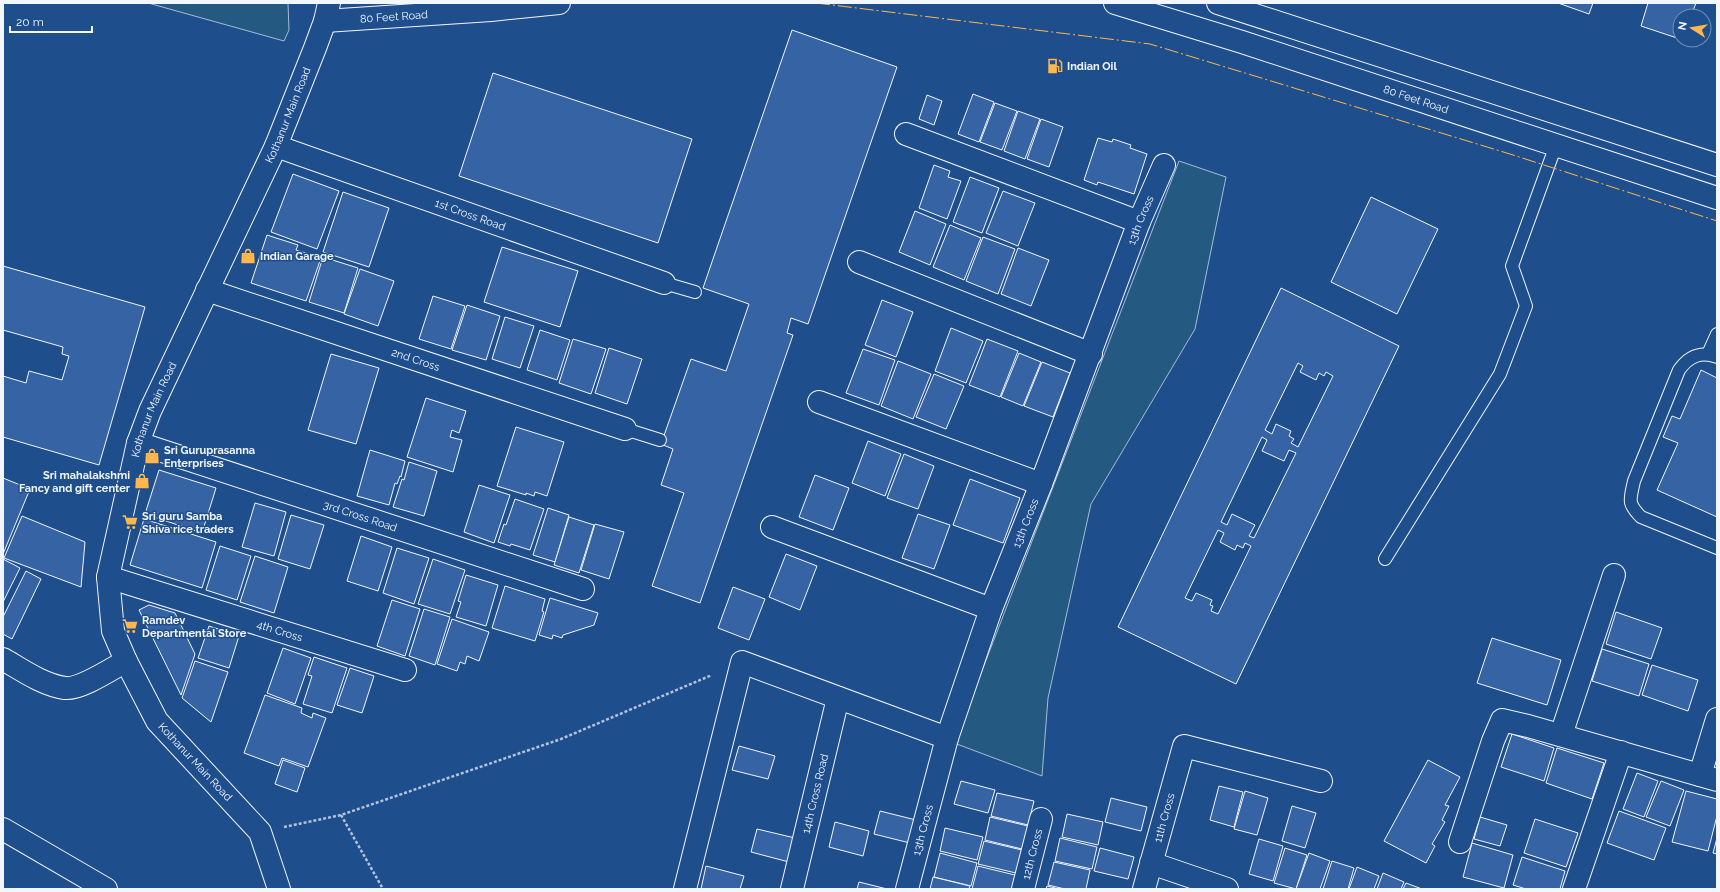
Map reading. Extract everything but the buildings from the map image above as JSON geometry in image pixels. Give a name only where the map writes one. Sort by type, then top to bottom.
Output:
[{"type":"street","name":"80 Feet Road","points":[[327,12],[491,10],[559,3]]},
{"type":"street","name":"80 Feet Road","points":[[1115,3],[1242,42],[1717,198]]},
{"type":"street","points":[[1218,3],[1717,165]]},
{"type":"street","name":"Kothanur Main Road","points":[[278,889],[260,832],[157,721],[113,631],[108,577],[138,443],[150,411],[276,146],[327,12]]},
{"type":"street","points":[[906,134],[1139,222]]},
{"type":"street","name":"1st Cross Road","points":[[276,146],[664,283]]},
{"type":"street","name":"13th Cross","points":[[907,889],[947,738],[991,609],[1091,354],[1139,222],[1164,165]]},
{"type":"street","points":[[859,262],[1091,354]]},
{"type":"street","name":"2nd Cross","points":[[207,290],[625,429]]},
{"type":"street","points":[[818,402],[1041,484]]},
{"type":"street","name":"3rd Cross Road","points":[[138,443],[583,590]]},
{"type":"street","points":[[772,527],[991,609]]},
{"type":"street","points":[[1561,735],[1614,575]]},
{"type":"street","name":"4th Cross","points":[[108,577],[405,670]]},
{"type":"street","points":[[3,659],[42,681],[66,688],[92,681],[126,660]]},
{"type":"street","points":[[686,889],[742,662],[947,738]]},
{"type":"street","name":"14th Cross Road","points":[[792,889],[838,698]]},
{"type":"street","points":[[1460,842],[1493,741],[1502,720],[1561,735],[1709,777],[1717,720]]},
{"type":"street","name":"11th Cross","points":[[1144,889],[1184,746],[1321,781]]},
{"type":"street","points":[[1574,889],[1622,752]]},
{"type":"street","name":"12th Cross","points":[[1023,889],[1041,819]]},
{"type":"street","points":[[3,830],[106,889]]},
{"type":"street","points":[[1151,863],[1227,889]]},
{"type":"lane","points":[[1385,559],[1500,374],[1526,306],[1512,266],[1556,145]]},
{"type":"lane","points":[[664,283],[694,292]]},
{"type":"lane","points":[[1717,334],[1713,355],[1696,355],[1685,362],[1679,370],[1634,481],[1631,496],[1632,508],[1641,517],[1717,548]]},
{"type":"lane","points":[[625,429],[660,440]]},
{"type":"path","points":[[260,832],[341,815],[561,738],[742,662]]},
{"type":"path","points":[[341,815],[383,889]]},
{"type":"shaded area","points":[[148,3],[288,3],[289,30],[284,41]]},
{"type":"shaded area","points":[[1179,161],[1226,177],[1195,329],[1091,504],[1048,698],[1042,776],[954,743]]},
{"type":"power","points":[[816,3],[1150,44],[1510,154],[1717,221]]},
{"type":"place","name":"Indian Oil","points":[[1055,66]]},
{"type":"place","name":"Indian Garage","points":[[248,256]]},
{"type":"place","name":"Sri Guruprasanna Enterprises","points":[[152,456]]},
{"type":"place","name":"Sri mahalakshmi Fancy and gift center","points":[[142,481]]},
{"type":"place","name":"Sri guru Samba Shiva rice traders","points":[[130,522]]},
{"type":"place","name":"Ramdev Departmental Store","points":[[130,626]]}]
